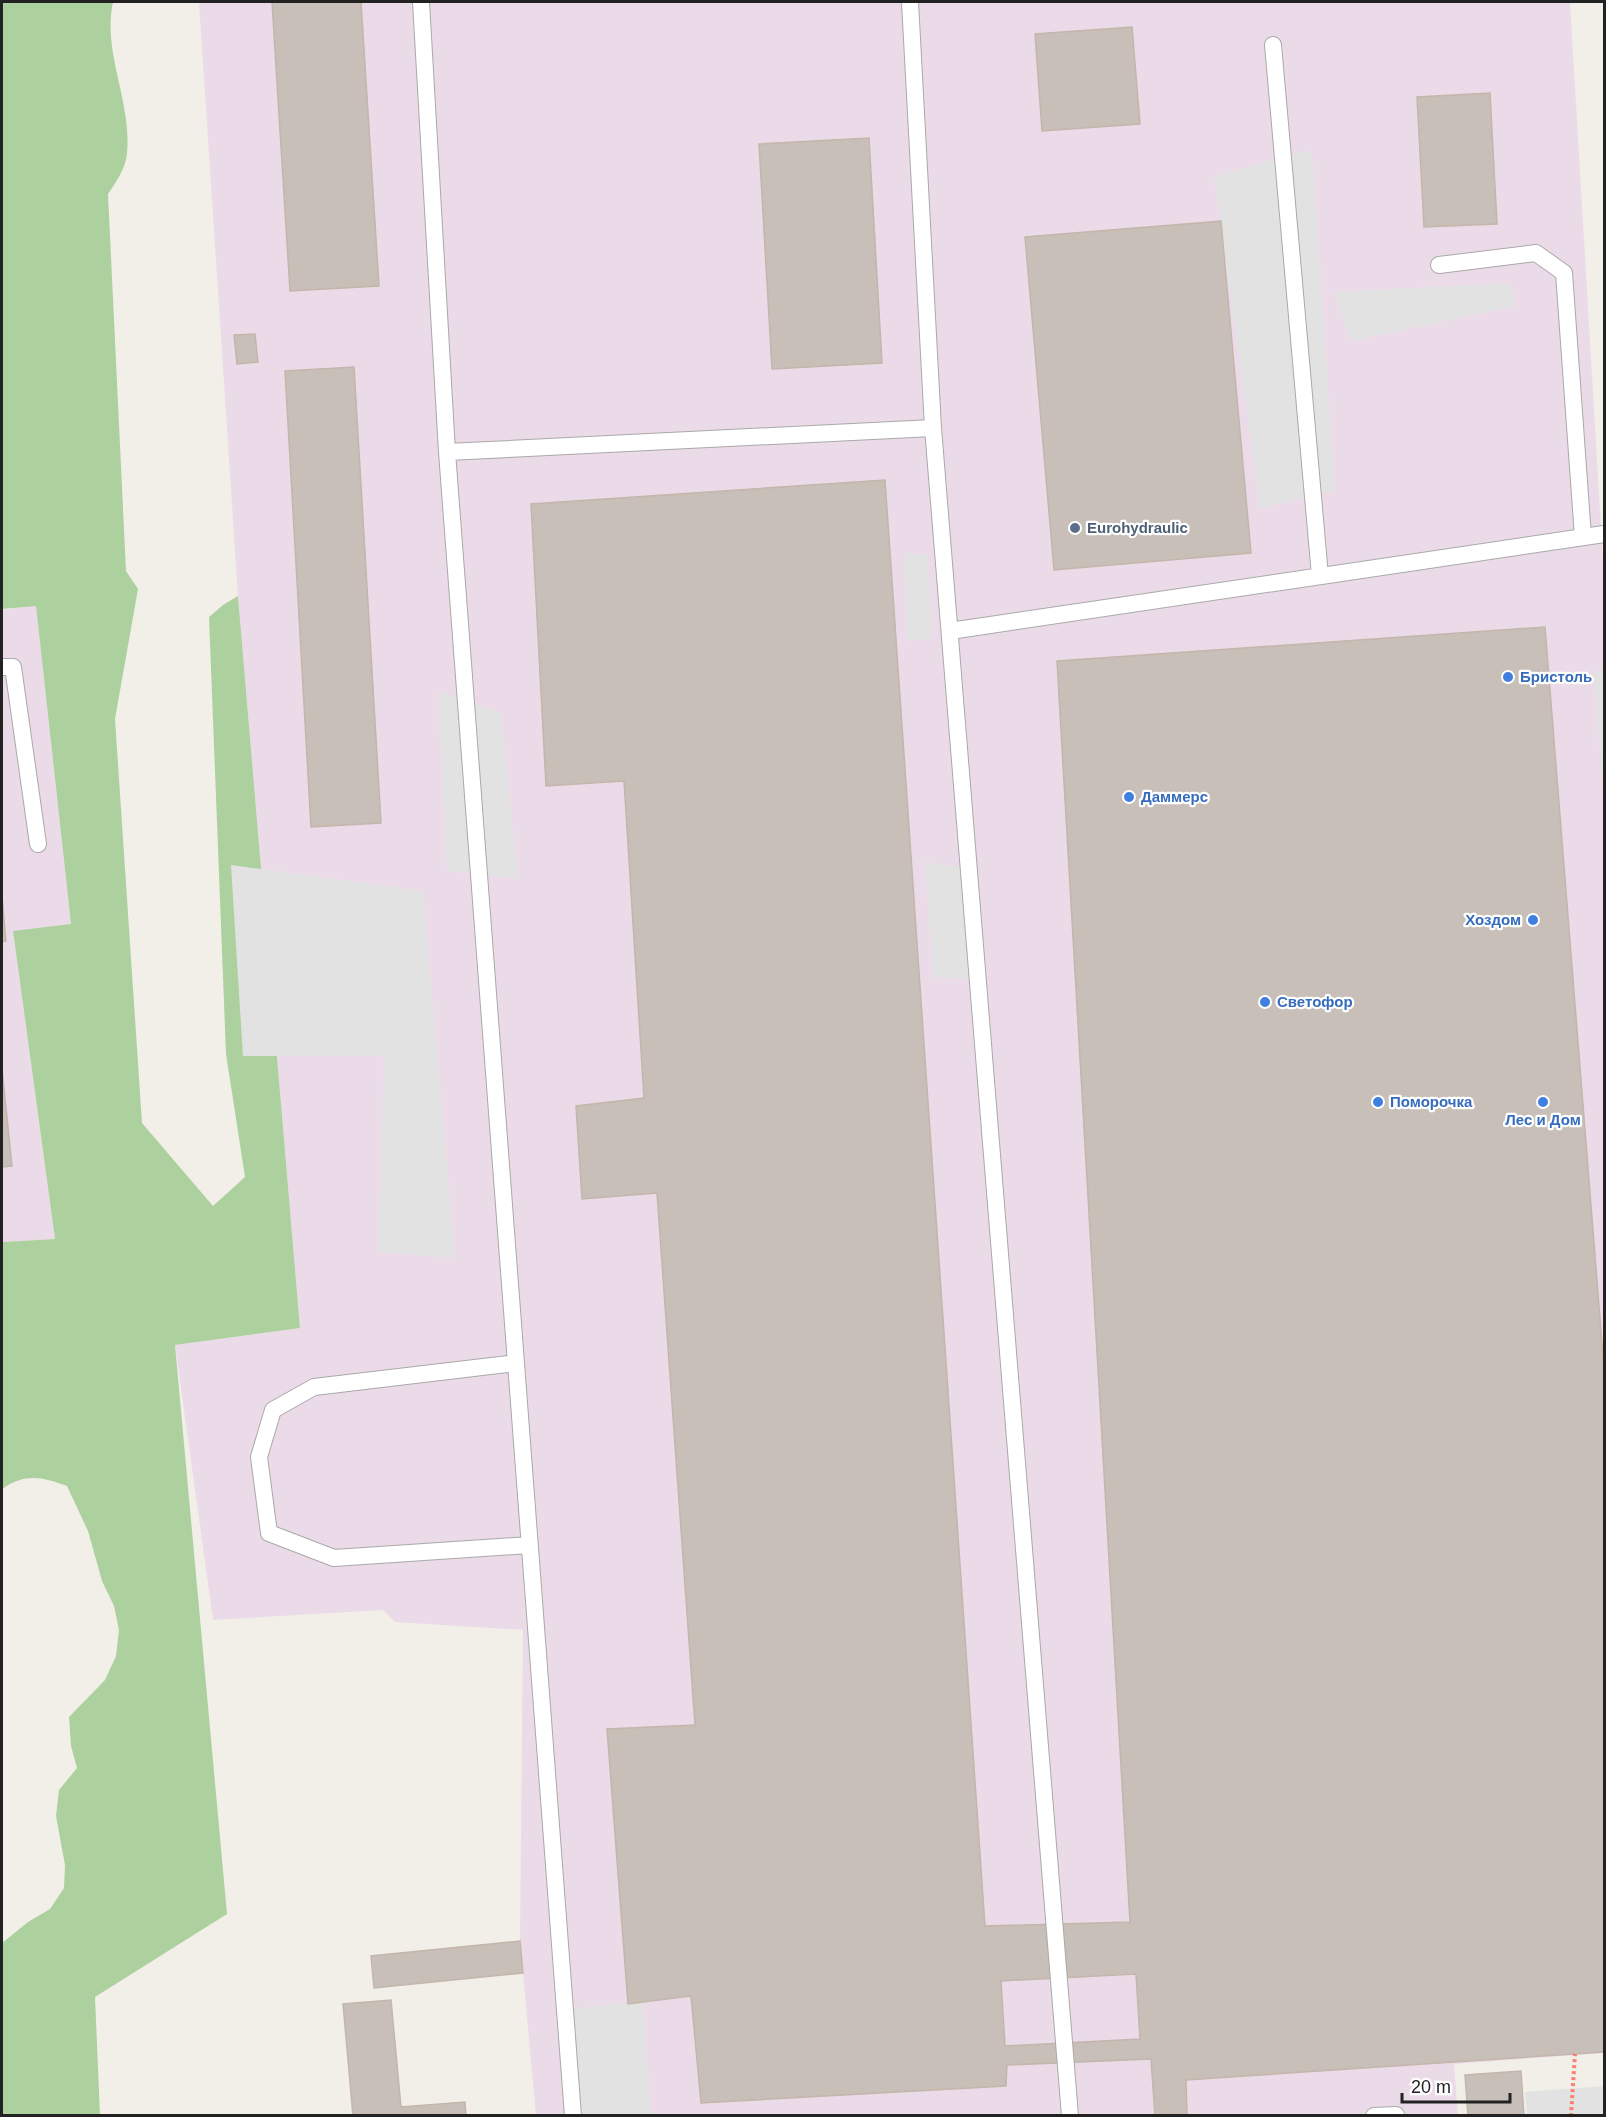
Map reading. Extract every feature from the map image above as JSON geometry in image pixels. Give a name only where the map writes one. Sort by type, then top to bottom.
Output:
[{"type":"lane","points":[[421,2],[447,452],[573,2115]]},
{"type":"lane","points":[[910,2],[933,428],[1070,2115]]},
{"type":"lane","points":[[1273,45],[1320,576]]},
{"type":"lane","points":[[1439,265],[1536,253],[1564,273],[1583,537]]},
{"type":"lane","points":[[447,452],[933,428]]},
{"type":"lane","points":[[950,631],[1605,534]]},
{"type":"lane","points":[[2,668],[13,667],[38,844]]},
{"type":"lane","points":[[516,1363],[314,1387],[273,1410],[259,1457],[269,1533],[334,1558],[530,1545]]},
{"type":"lane","points":[[1374,2115],[1396,2115]]},
{"type":"path","points":[[1571,2115],[1575,2054]]},
{"type":"shaded area","points":[[199,2],[1570,2],[1604,579],[1604,2053],[1454,2064],[1458,2115],[536,2115],[520,1941],[523,1630],[395,1622],[383,1610],[213,1620],[175,1345],[300,1328],[238,596]]},
{"type":"shaded area","points":[[1312,150],[1335,491],[1260,508],[1214,176]]},
{"type":"shaded area","points":[[1510,283],[1516,306],[1351,341],[1334,292]]},
{"type":"shaded area","points":[[904,553],[928,555],[932,638],[907,641]]},
{"type":"shaded area","points":[[36,605],[71,925],[13,932],[55,1239],[2,1242],[2,610]]},
{"type":"shaded area","points":[[1604,669],[1604,804],[1594,672]]},
{"type":"shaded area","points":[[438,691],[501,713],[518,879],[447,871]]},
{"type":"shaded area","points":[[925,862],[978,869],[986,980],[933,977]]},
{"type":"shaded area","points":[[231,865],[423,891],[455,1258],[378,1252],[384,1056],[243,1056]]},
{"type":"shaded area","points":[[643,2001],[651,2115],[580,2115],[571,2009]]},
{"type":"shaded area","points":[[1604,2086],[1604,2115],[1527,2115],[1525,2092]]},
{"type":"green space","points":[[2,2],[113,2],[111,40],[125,115],[127,153],[123,169],[108,194],[126,571],[138,589],[115,719],[142,1123],[213,1206],[245,1177],[226,1054],[209,617],[238,596],[300,1328],[175,1345],[227,1914],[95,1997],[100,2115],[2,2115],[2,1943],[28,1922],[50,1909],[64,1888],[65,1865],[56,1816],[59,1790],[77,1768],[71,1746],[69,1717],[105,1680],[116,1656],[119,1630],[114,1606],[102,1581],[88,1531],[67,1486],[34,1478],[19,1481],[2,1489],[2,1242],[55,1239],[13,931],[71,924],[36,606],[2,609]]},
{"type":"building","points":[[272,2],[361,2],[379,286],[290,291]]},
{"type":"building","points":[[1132,27],[1140,124],[1042,131],[1035,34]]},
{"type":"building","points":[[1490,93],[1497,224],[1424,227],[1417,97]]},
{"type":"building","points":[[869,138],[882,363],[772,369],[759,144]]},
{"type":"building","points":[[1221,221],[1251,553],[1054,570],[1025,237]]},
{"type":"building","points":[[255,334],[258,362],[237,364],[234,335]]},
{"type":"building","points":[[354,367],[381,823],[311,827],[285,371]]},
{"type":"building","points":[[885,480],[985,1926],[1130,1922],[1057,661],[1545,627],[1604,1369],[1604,2052],[1186,2080],[1187,2116],[1155,2116],[1151,2059],[1007,2065],[1006,2086],[701,2103],[691,1996],[628,2004],[607,1729],[695,1725],[657,1193],[582,1199],[576,1106],[644,1098],[624,781],[546,786],[531,504]],"holes":[[[1136,1974],[1140,2039],[1005,2046],[1001,1981]]]},
{"type":"building","points":[[2,896],[6,941],[2,942]]},
{"type":"building","points":[[2,1069],[12,1166],[2,1167]]},
{"type":"building","points":[[520,1941],[523,1973],[374,1988],[371,1956]]},
{"type":"building","points":[[391,2000],[401,2107],[465,2102],[466,2116],[353,2116],[343,2004]]},
{"type":"building","points":[[1521,2071],[1524,2116],[1468,2116],[1465,2075]]},
{"type":"place","name":"Eurohydraulic","points":[[1075,528]]},
{"type":"place","name":"Бристоль","points":[[1508,677]]},
{"type":"place","name":"Даммерс","points":[[1129,797]]},
{"type":"place","name":"Хоздом","points":[[1533,920]]},
{"type":"place","name":"Светофор","points":[[1265,1002]]},
{"type":"place","name":"Поморочка","points":[[1378,1102]]},
{"type":"place","name":"Лес и Дом","points":[[1543,1102]]}]
